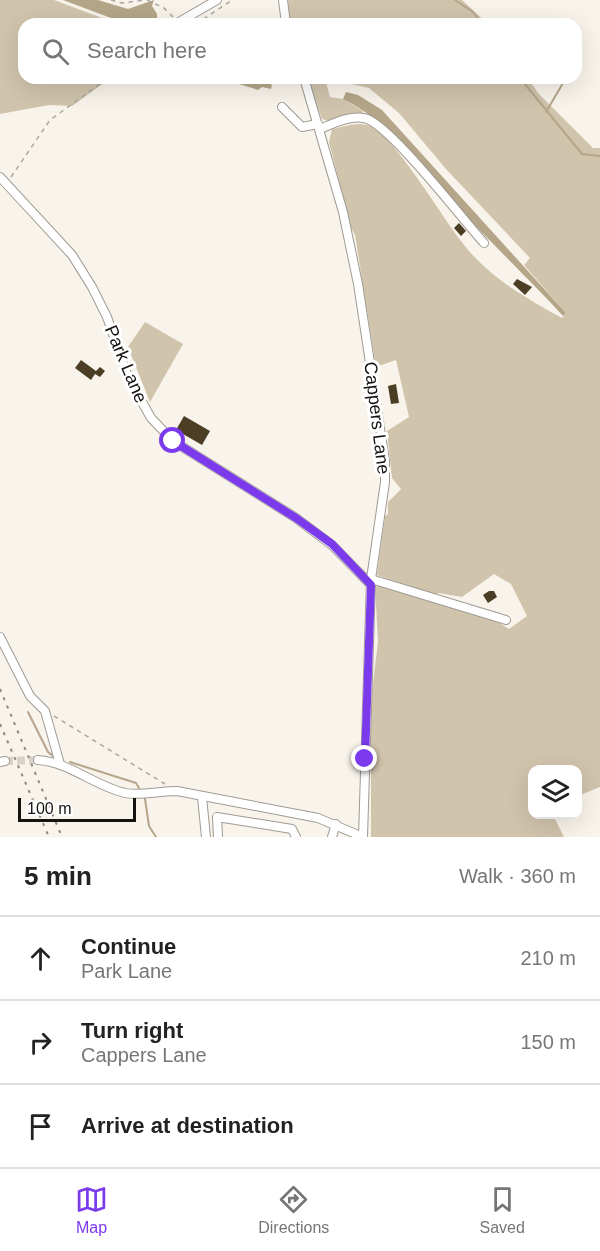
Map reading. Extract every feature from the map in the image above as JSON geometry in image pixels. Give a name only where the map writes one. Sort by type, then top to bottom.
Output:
[{"type":"street","points":[[186,18],[217,0]]},
{"type":"street","points":[[283,0],[285,18]]},
{"type":"street","name":"Cappers Lane","points":[[306,84],[343,212],[354,264],[382,436],[385,482],[371,582],[363,837]]},
{"type":"street","points":[[282,107],[302,127],[319,127],[354,118],[365,118],[379,127],[401,148],[484,243]]},
{"type":"street","name":"Park Lane","points":[[0,177],[8,183],[72,255],[107,317],[128,377],[151,418],[173,441],[296,518],[332,544],[371,582]]},
{"type":"street","points":[[371,582],[506,620]]},
{"type":"street","points":[[0,637],[30,696],[45,711],[60,764]]},
{"type":"street","points":[[38,760],[60,764],[124,793],[136,795],[154,790],[177,791],[318,818],[363,837]]},
{"type":"street","points":[[202,797],[206,837]]},
{"type":"street","points":[[218,837],[217,817],[292,829],[296,837]]},
{"type":"street","points":[[332,837],[336,824]]},
{"type":"path","points":[[111,0],[122,3],[146,0],[154,3],[174,18]]},
{"type":"path","points":[[205,18],[232,0]]},
{"type":"path","points":[[8,183],[50,120],[100,84]]},
{"type":"path","points":[[45,711],[177,791]]},
{"type":"shaded area","points":[[0,0],[54,0],[102,18],[18,18],[18,84],[103,84],[72,106],[49,105],[0,114]]},
{"type":"shaded area","points":[[63,0],[98,0],[128,9],[154,0],[152,6],[157,18],[111,18]]},
{"type":"shaded area","points":[[288,0],[462,0],[482,18],[290,18]]},
{"type":"shaded area","points":[[239,84],[272,85],[271,89],[262,87],[258,90]]},
{"type":"shaded area","points":[[309,84],[327,84],[330,97],[343,99],[363,111],[363,115],[342,116],[329,121],[322,119]]},
{"type":"shaded area","points":[[351,84],[532,84],[538,93],[593,148],[600,148],[600,787],[582,794],[582,765],[528,765],[528,819],[555,819],[564,837],[371,837],[371,700],[378,641],[375,587],[383,584],[498,622],[509,629],[527,616],[511,584],[494,574],[462,597],[438,593],[435,595],[377,575],[388,502],[401,489],[392,478],[387,431],[409,417],[396,360],[376,367],[355,235],[351,228],[329,142],[332,129],[362,124],[372,127],[394,147],[406,162],[471,254],[507,285],[534,302],[562,318],[566,313],[524,265],[530,258],[446,169],[399,113],[369,88]]},
{"type":"shaded area","points":[[346,92],[358,95],[382,110],[566,313],[563,316],[463,213],[388,131],[375,119],[343,99]]},
{"type":"shaded area","points":[[145,322],[183,344],[150,402],[128,347]]},
{"type":"building","points":[[459,223],[466,231],[461,236],[454,228]]},
{"type":"building","points":[[517,279],[532,287],[525,295],[513,284]]},
{"type":"building","points":[[81,360],[96,371],[100,367],[105,371],[100,377],[95,374],[91,380],[75,368]]},
{"type":"building","points":[[396,384],[399,403],[391,404],[388,386]]},
{"type":"building","points":[[184,416],[210,431],[202,445],[176,430]]},
{"type":"building","points":[[494,591],[497,597],[488,603],[483,595]]},
{"type":"waterway","points":[[455,0],[473,12],[478,18]]},
{"type":"waterway","points":[[525,84],[582,154],[600,156]]},
{"type":"waterway","points":[[546,112],[562,84]]},
{"type":"waterway","points":[[28,712],[48,752],[53,756]]},
{"type":"waterway","points":[[70,762],[136,783],[139,788]]},
{"type":"waterway","points":[[145,799],[149,826],[156,837]]},
{"type":"tunnel","points":[[5,761],[38,760]]},
{"type":"railway","points":[[0,689],[62,837]]},
{"type":"railway","points":[[0,724],[49,837]]},
{"type":"route","points":[[173,441],[244,484],[332,544],[371,585],[365,759]]}]
